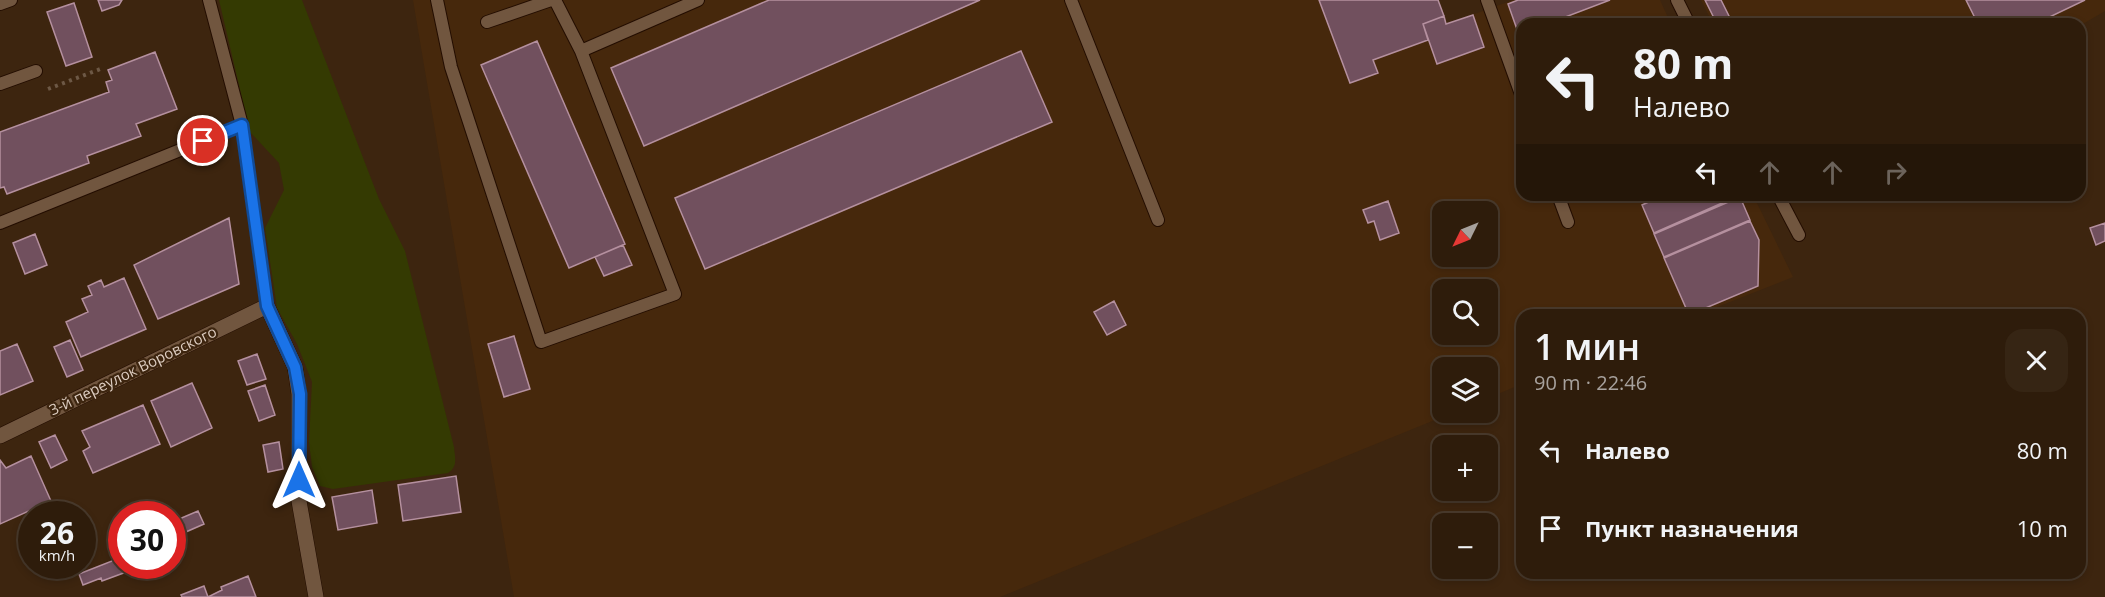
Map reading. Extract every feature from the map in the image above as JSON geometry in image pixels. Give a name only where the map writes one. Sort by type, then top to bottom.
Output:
[{"type":"street","name":"3-й переулок Воровского","points":[[0,436],[267,306]]},
{"type":"street","points":[[267,306],[295,367],[300,394],[299,501],[316,597]]},
{"type":"lane","points":[[0,4],[12,0]]},
{"type":"lane","points":[[209,0],[242,125],[267,306]]},
{"type":"lane","points":[[437,0],[451,67],[541,342],[675,294],[581,51],[553,0],[487,22]]},
{"type":"lane","points":[[581,51],[698,0]]},
{"type":"lane","points":[[1071,0],[1158,219]]},
{"type":"lane","points":[[1487,0],[1516,80]]},
{"type":"lane","points":[[1677,0],[1686,18]]},
{"type":"lane","points":[[0,84],[36,71]]},
{"type":"lane","points":[[0,223],[242,125]]},
{"type":"lane","points":[[1560,201],[1568,222]]},
{"type":"lane","points":[[1781,201],[1799,235]]},
{"type":"shaded area","points":[[413,0],[1438,0],[1447,24],[1513,0],[1660,0],[1668,18],[1516,18],[1516,201],[1756,201],[1793,277],[1712,309],[1516,309],[1516,386],[1498,394],[1498,357],[1432,357],[1432,421],[1000,597],[514,597]]},
{"type":"shaded area","points":[[1701,0],[2105,0],[2105,11],[2086,22],[2086,18],[1710,18]]},
{"type":"green space","points":[[219,0],[302,0],[379,199],[405,251],[454,447],[455,465],[448,473],[333,489],[320,486],[312,467],[309,442],[312,382],[297,344],[277,308],[265,228],[284,190],[279,163],[250,132]]},
{"type":"building","points":[[98,0],[122,0],[119,5],[102,11]]},
{"type":"building","points":[[769,0],[980,0],[644,146],[611,68]]},
{"type":"building","points":[[1319,0],[1438,0],[1444,16],[1423,24],[1428,40],[1373,60],[1378,73],[1350,83]]},
{"type":"building","points":[[1518,0],[1610,0],[1563,18],[1516,18],[1516,27],[1508,4]]},
{"type":"building","points":[[1705,0],[1721,0],[1730,18],[1714,18]]},
{"type":"building","points":[[1966,0],[2085,0],[2048,18],[1975,18]]},
{"type":"building","points":[[74,3],[92,57],[66,66],[47,12]]},
{"type":"building","points":[[1473,15],[1484,47],[1437,64],[1423,24],[1444,16],[1446,24]]},
{"type":"building","points":[[537,41],[625,244],[569,268],[481,65]]},
{"type":"building","points":[[1021,51],[1052,122],[705,269],[675,198]]},
{"type":"building","points":[[155,52],[177,109],[136,124],[141,136],[87,156],[89,163],[7,194],[4,187],[0,188],[0,132],[109,92],[106,82],[112,80],[108,70]]},
{"type":"building","points":[[1388,201],[1399,233],[1380,240],[1374,221],[1368,223],[1363,210]]},
{"type":"building","points":[[1651,201],[1727,201],[1654,233],[1642,205]]},
{"type":"building","points":[[1731,201],[1742,201],[1750,220],[1664,257],[1654,234]]},
{"type":"building","points":[[229,218],[239,284],[158,319],[134,265]]},
{"type":"building","points":[[1750,221],[1759,240],[1758,286],[1703,309],[1686,309],[1664,258]]},
{"type":"building","points":[[2105,223],[2105,241],[2096,245],[2090,228]]},
{"type":"building","points":[[35,234],[47,265],[25,274],[13,243]]},
{"type":"building","points":[[623,245],[632,265],[604,276],[595,257]]},
{"type":"building","points":[[124,278],[146,329],[81,357],[66,322],[88,312],[82,299],[92,295],[88,286],[101,280],[104,287]]},
{"type":"building","points":[[1114,301],[1126,325],[1107,335],[1094,312]]},
{"type":"building","points":[[514,336],[530,389],[504,397],[488,344]]},
{"type":"building","points":[[70,340],[83,370],[67,377],[54,347]]},
{"type":"building","points":[[17,344],[33,381],[0,395],[0,351]]},
{"type":"building","points":[[257,354],[266,379],[247,385],[238,361]]},
{"type":"building","points":[[192,383],[212,428],[171,447],[151,401]]},
{"type":"building","points":[[265,385],[275,415],[259,421],[248,391]]},
{"type":"building","points":[[143,405],[160,444],[93,473],[83,451],[90,447],[82,431]]},
{"type":"building","points":[[55,435],[67,460],[51,468],[39,442]]},
{"type":"building","points":[[279,442],[283,469],[268,472],[263,445]]},
{"type":"building","points":[[31,456],[51,501],[18,501],[18,516],[0,524],[0,460],[6,468]]},
{"type":"building","points":[[456,476],[461,512],[403,521],[398,485]]},
{"type":"building","points":[[372,490],[377,523],[338,530],[332,497]]},
{"type":"building","points":[[198,511],[204,524],[186,532],[186,516]]},
{"type":"building","points":[[108,563],[108,579],[102,581],[101,578],[83,585],[81,579],[96,579],[96,567]]},
{"type":"building","points":[[248,576],[256,597],[208,597],[222,590],[221,587]]},
{"type":"building","points":[[204,586],[208,597],[182,597],[181,595]]},
{"type":"route","points":[[203,141],[242,125],[267,306],[295,367],[300,394],[299,480]]}]
